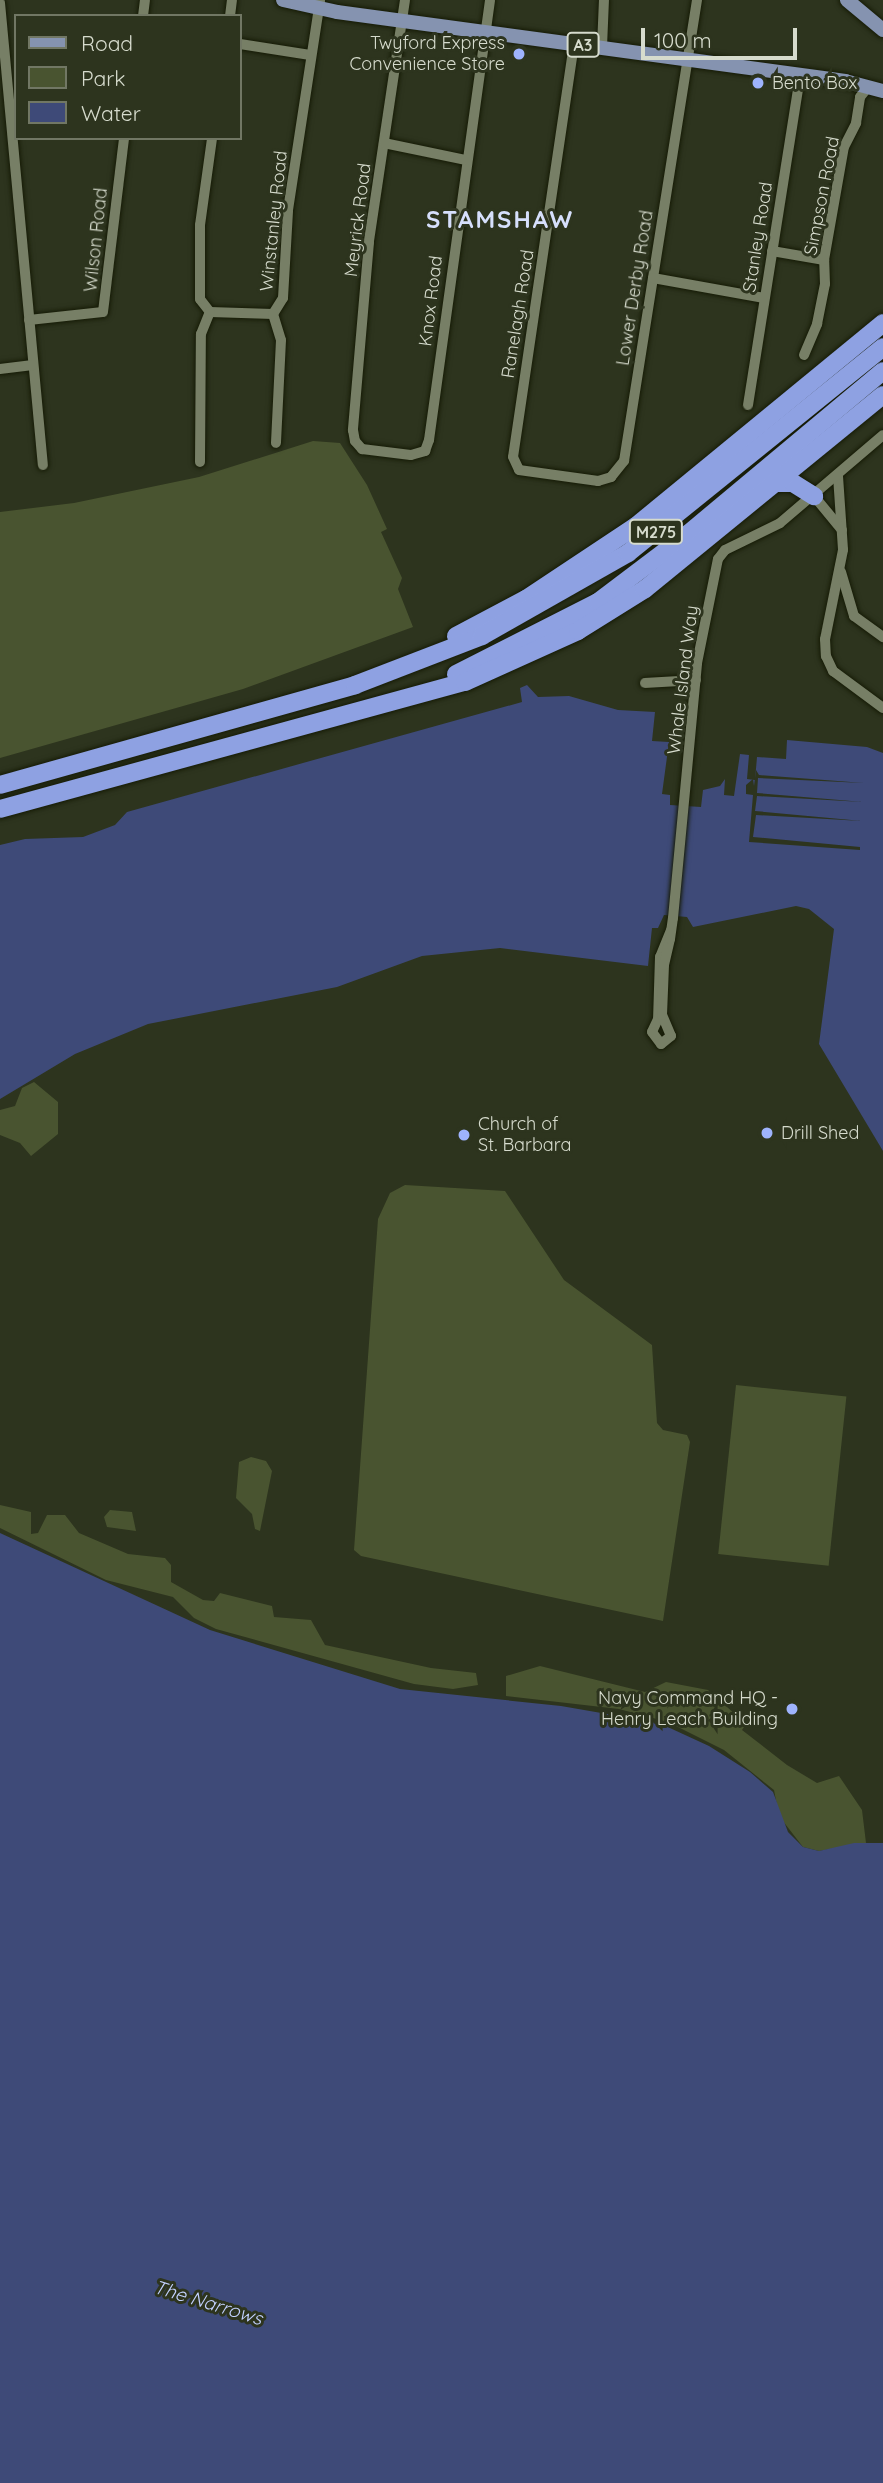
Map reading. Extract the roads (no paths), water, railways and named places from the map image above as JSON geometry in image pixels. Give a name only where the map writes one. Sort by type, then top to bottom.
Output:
[{"type":"highway","name":"M275","points":[[399,669],[526,599],[636,526],[883,323]]},
{"type":"highway","name":"M275","points":[[0,785],[215,727],[399,669],[482,636],[628,553],[883,347]]},
{"type":"highway","name":"M275","points":[[412,695],[598,602],[688,534],[883,371]]},
{"type":"highway","name":"M275","points":[[0,809],[465,682],[578,631],[646,589],[883,395]]},
{"type":"highway","points":[[776,483],[793,482],[814,496]]},
{"type":"main road","name":"A3","points":[[283,0],[486,32],[688,57],[883,91]]},
{"type":"main road","points":[[847,0],[883,30]]},
{"type":"street","name":"Meyrick Road","points":[[356,444],[353,430],[366,269],[405,0]]},
{"type":"street","name":"Knox Road","points":[[356,444],[411,455],[422,453],[428,445],[490,0]]},
{"type":"street","points":[[603,47],[604,0]]},
{"type":"street","name":"Lower Derby Road","points":[[514,464],[521,471],[597,481],[621,467],[697,0]]},
{"type":"street","points":[[0,3],[43,465]]},
{"type":"street","name":"Winstanley Road","points":[[276,443],[281,340],[273,314],[283,298],[286,226],[310,55],[320,4]]},
{"type":"street","points":[[242,44],[310,55]]},
{"type":"street","name":"Ranelagh Road","points":[[514,464],[574,44]]},
{"type":"street","name":"Stanley Road","points":[[748,405],[800,75]]},
{"type":"street","name":"Simpson Road","points":[[804,355],[817,324],[825,284],[824,260],[844,147],[856,123],[860,97],[868,87]]},
{"type":"street","name":"Wilson Road","points":[[29,320],[103,312],[124,140]]},
{"type":"street","points":[[210,312],[201,299],[200,238],[212,140]]},
{"type":"street","points":[[384,143],[466,160]]},
{"type":"street","points":[[772,251],[824,260]]},
{"type":"street","points":[[653,278],[764,298]]},
{"type":"street","points":[[210,312],[273,314]]},
{"type":"street","points":[[200,462],[201,334],[210,312]]},
{"type":"street","points":[[0,369],[33,365]]},
{"type":"street","name":"Whale Island Way","points":[[671,930],[696,680],[722,552],[767,531],[814,496],[883,435]]},
{"type":"street","points":[[838,476],[842,530],[840,568],[825,639],[827,662],[883,708]]},
{"type":"street","points":[[814,496],[842,530]]},
{"type":"street","points":[[840,568],[851,611],[883,637]]},
{"type":"street","points":[[645,683],[696,680]]},
{"type":"street","points":[[671,930],[662,1006],[671,1036],[662,1044],[652,1037],[660,955],[671,930]]},
{"type":"street","points":[[655,1026],[668,1026]]},
{"type":"water","points":[[527,685],[538,697],[569,696],[618,710],[655,712],[652,741],[669,742],[662,794],[670,795],[670,805],[701,807],[703,790],[720,786],[725,779],[724,795],[734,796],[740,754],[749,755],[747,779],[755,780],[757,757],[786,759],[787,740],[867,747],[883,753],[883,1151],[819,1044],[834,929],[809,909],[796,906],[693,927],[687,917],[664,915],[658,928],[652,928],[648,966],[500,948],[422,956],[337,987],[148,1024],[75,1054],[0,1099],[0,845],[25,839],[83,837],[115,825],[127,812],[522,702],[520,688]]},
{"type":"water","name":"The Narrows","points":[[0,1533],[210,1630],[400,1689],[561,1706],[659,1723],[709,1746],[750,1772],[773,1792],[788,1832],[803,1847],[819,1851],[854,1843],[883,1843],[883,2483],[0,2483]]},
{"type":"place","name":"Twyford Express Convenience Store","points":[[519,54]]},
{"type":"place","name":"Bento Box","points":[[758,83]]},
{"type":"place","name":"Drill Shed","points":[[767,1133]]},
{"type":"place","name":"Church of St. Barbara","points":[[464,1135]]},
{"type":"place","name":"Navy Command HQ - Henry Leach Building","points":[[792,1709]]},
{"type":"district","name":"STAMSHAW","points":[[500,220]]}]
